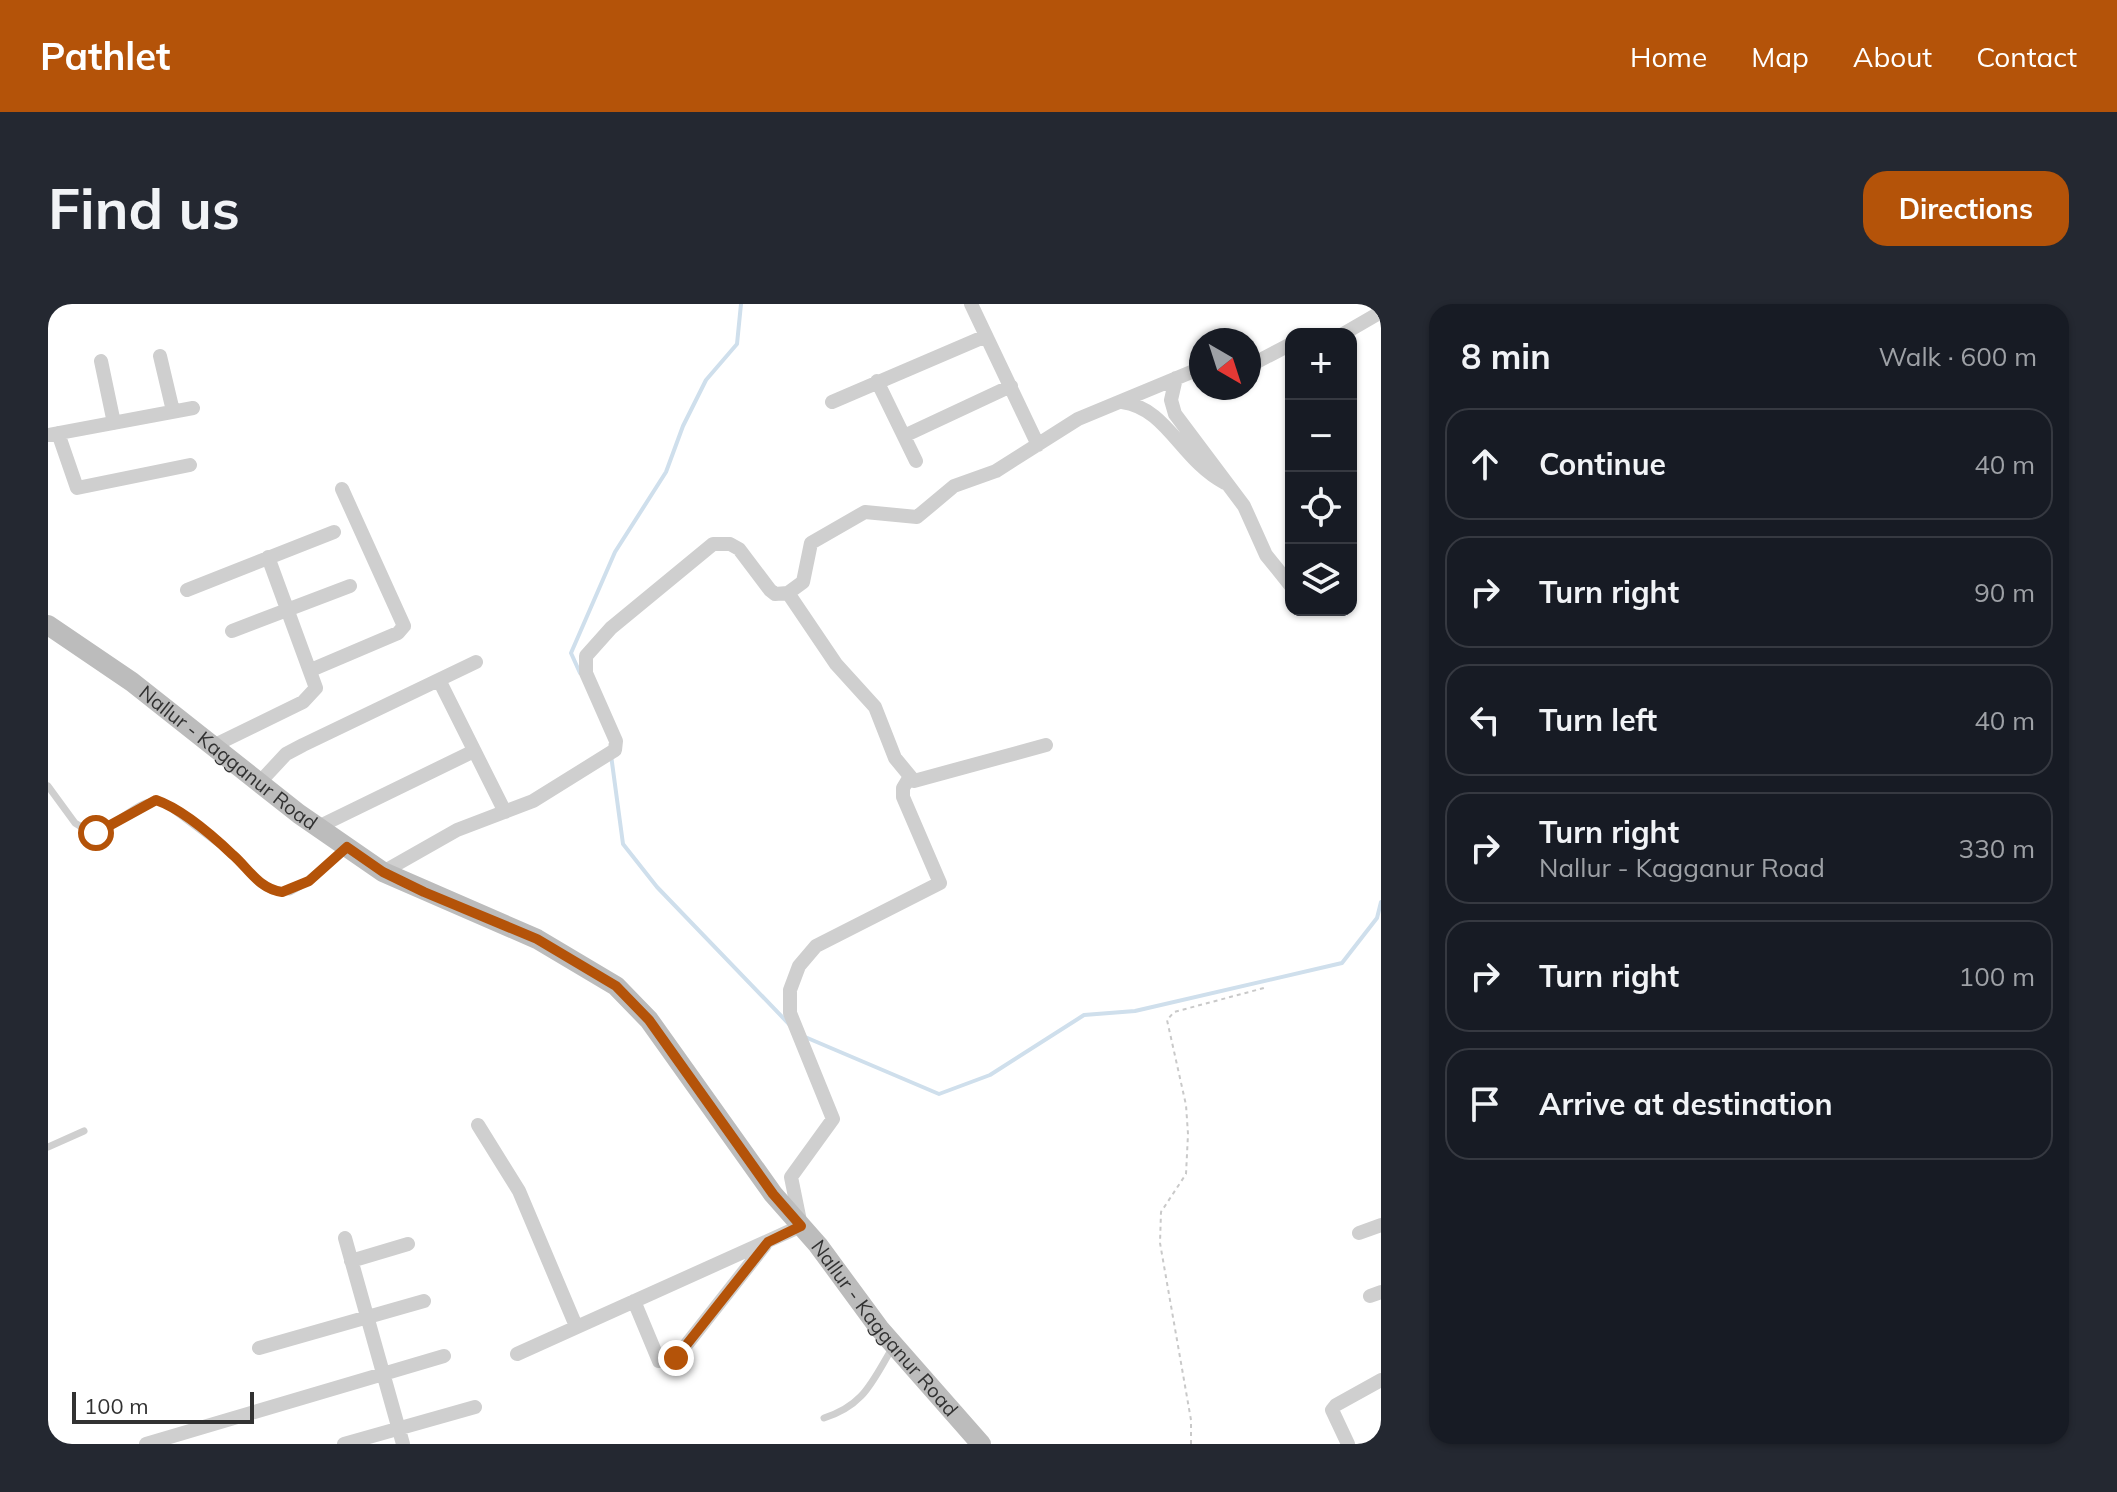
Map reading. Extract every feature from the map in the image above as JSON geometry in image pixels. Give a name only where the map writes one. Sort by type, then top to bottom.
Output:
[{"type":"main road","name":"Nallur - Kagganur Road","points":[[48,625],[78,643],[215,745],[318,827],[383,872],[537,939],[616,986],[649,1020],[773,1194],[894,1345],[981,1444]]},
{"type":"street","points":[[971,304],[1038,445]]},
{"type":"street","points":[[1353,328],[1381,312]]},
{"type":"street","points":[[832,402],[986,336]]},
{"type":"street","points":[[1261,360],[1285,347]]},
{"type":"street","points":[[160,356],[173,411]]},
{"type":"street","points":[[101,361],[114,423]]},
{"type":"street","points":[[383,872],[457,830],[533,801],[615,750],[616,741],[586,673],[586,656],[611,628],[696,554],[713,544],[730,544],[739,549],[770,590],[775,594],[788,593],[803,582],[811,543],[865,512],[917,517],[954,486],[996,471],[1078,419],[1189,373]]},
{"type":"street","points":[[1176,378],[1171,400],[1175,414],[1244,506],[1266,555],[1285,579]]},
{"type":"street","points":[[877,381],[916,461]]},
{"type":"street","points":[[904,436],[1011,386]]},
{"type":"street","points":[[1119,402],[1146,407],[1200,469],[1229,485]]},
{"type":"street","points":[[190,465],[77,488],[53,434],[193,408]]},
{"type":"street","points":[[311,670],[398,633],[404,626],[342,489]]},
{"type":"street","points":[[187,590],[334,532]]},
{"type":"street","points":[[215,745],[311,697],[316,688],[268,557]]},
{"type":"street","points":[[232,631],[350,586]]},
{"type":"street","points":[[788,593],[825,642],[836,664],[875,707],[895,758],[909,778],[918,781],[1046,745]]},
{"type":"street","points":[[260,782],[286,754],[476,662]]},
{"type":"street","points":[[439,680],[505,812]]},
{"type":"street","points":[[318,827],[474,751]]},
{"type":"street","points":[[517,1354],[801,1226],[791,1177],[833,1119],[790,1013],[790,990],[799,966],[816,946],[940,883],[903,797],[903,788],[909,778]]},
{"type":"street","points":[[478,1125],[519,1191],[576,1326]]},
{"type":"street","points":[[1359,1233],[1381,1225]]},
{"type":"street","points":[[345,1238],[403,1444]]},
{"type":"street","points":[[634,1301],[659,1361],[676,1358],[768,1242]]},
{"type":"street","points":[[351,1261],[408,1244]]},
{"type":"street","points":[[259,1348],[424,1301]]},
{"type":"street","points":[[146,1444],[444,1356]]},
{"type":"street","points":[[1348,1444],[1332,1410],[1381,1380]]},
{"type":"street","points":[[344,1444],[475,1407]]},
{"type":"lane","points":[[48,786],[75,823],[91,833],[102,831],[151,801],[163,802],[232,854],[263,886],[273,891],[290,892],[299,887],[347,847]]},
{"type":"lane","points":[[48,1147],[84,1131]]},
{"type":"lane","points":[[824,1418],[845,1411],[861,1400],[894,1345]]},
{"type":"path","points":[[1191,1444],[1191,1420],[1160,1243],[1161,1212],[1186,1174],[1188,1134],[1186,1105],[1167,1020],[1174,1012],[1264,988]]},
{"type":"waterway","points":[[580,673],[571,653],[615,552],[666,472],[683,426],[706,380],[737,344],[741,304]]},
{"type":"waterway","points":[[611,755],[623,844],[657,887],[789,1024]]},
{"type":"waterway","points":[[805,1037],[939,1094],[990,1075],[1084,1015],[1135,1011],[1342,963],[1377,918],[1381,902]]},
{"type":"route","points":[[96,833],[156,800],[169,806],[232,854],[263,886],[282,892],[290,892],[309,881],[347,847],[383,872],[537,939],[616,986],[649,1020],[773,1194],[801,1226],[768,1242],[684,1352],[676,1358]]}]
